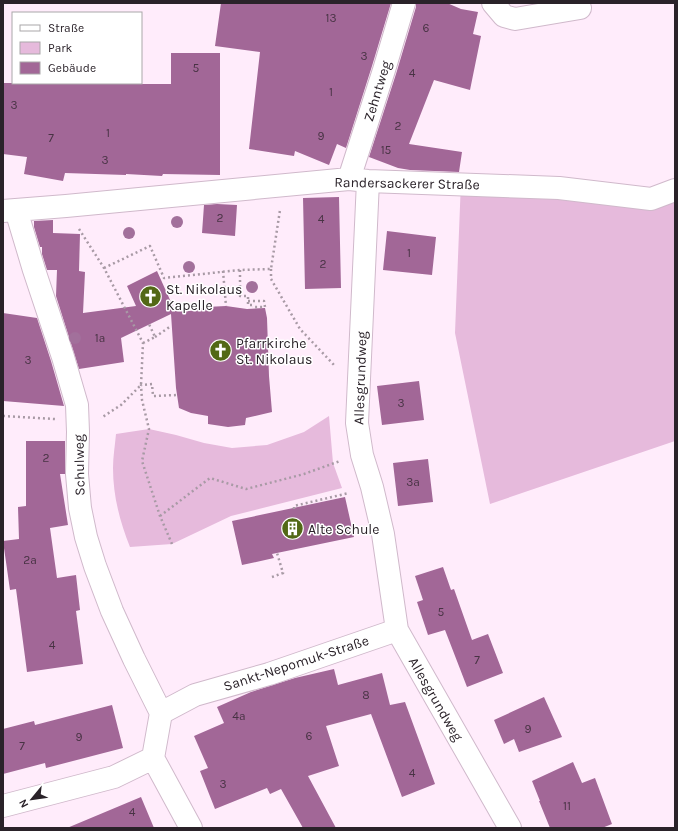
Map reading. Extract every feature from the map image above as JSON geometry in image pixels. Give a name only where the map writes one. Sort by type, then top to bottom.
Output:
[{"type":"street","name":"Zehntweg","points":[[358,180],[384,70],[404,3]]},
{"type":"street","points":[[493,3],[504,16],[515,19],[580,8]]},
{"type":"street","name":"Randersackerer Straße","points":[[10,210],[358,180],[559,188],[651,199],[675,190]]},
{"type":"street","name":"Allesgrundweg","points":[[358,180],[359,391],[357,423],[362,455],[372,487],[383,534],[397,630],[510,828]]},
{"type":"street","name":"Schulweg","points":[[10,210],[34,270],[63,357],[77,405],[77,474],[80,508],[86,537],[112,611],[161,713]]},
{"type":"street","name":"Sankt-Nepomuk-Straße","points":[[161,713],[195,695],[269,674],[397,630]]},
{"type":"street","points":[[161,713],[153,758],[191,828]]},
{"type":"street","points":[[3,806],[114,777],[153,758]]},
{"type":"path","points":[[284,186],[271,269],[271,279],[300,329],[359,391]]},
{"type":"path","points":[[78,226],[104,268],[143,343],[141,384],[142,400],[149,429],[142,461],[160,516],[172,544]]},
{"type":"path","points":[[104,268],[150,246],[164,278],[223,271],[271,269]]},
{"type":"path","points":[[240,270],[240,296],[248,296],[248,301],[248,305],[252,307],[265,307],[264,301],[248,301]]},
{"type":"path","points":[[223,271],[226,306]]},
{"type":"path","points":[[252,301],[252,307]]},
{"type":"path","points":[[149,324],[155,337]]},
{"type":"path","points":[[143,343],[172,326]]},
{"type":"path","points":[[78,432],[121,405],[141,384],[152,384],[153,396],[177,395]]},
{"type":"path","points":[[3,416],[56,419]]},
{"type":"path","points":[[160,516],[210,478],[246,489],[304,474],[333,463],[362,455]]},
{"type":"path","points":[[294,509],[294,506],[372,487]]},
{"type":"path","points":[[272,577],[283,574],[277,553]]},
{"type":"green space","points":[[461,181],[675,190],[675,441],[490,504],[455,333]]},
{"type":"green space","points":[[329,416],[333,463],[342,488],[231,516],[172,544],[130,547],[120,518],[114,489],[113,464],[116,434],[149,429],[204,443],[232,448],[267,445],[304,432]]},
{"type":"building","points":[[221,3],[391,3],[346,148],[337,144],[329,165],[295,151],[294,156],[249,149],[260,52],[215,46]]},
{"type":"building","points":[[416,3],[447,3],[461,9],[478,12],[473,34],[481,36],[470,90],[434,80],[409,144],[462,152],[459,172],[410,170],[398,168],[369,157],[396,74]]},
{"type":"building","points":[[171,53],[220,53],[220,175],[163,174],[162,176],[65,173],[63,181],[24,174],[27,157],[3,154],[3,83],[171,84]]},
{"type":"building","points":[[339,197],[341,288],[305,289],[303,198]]},
{"type":"building","points":[[204,205],[237,205],[235,236],[202,233]]},
{"type":"building","points":[[53,220],[53,233],[80,234],[79,271],[85,272],[83,313],[136,306],[127,286],[157,271],[175,311],[190,311],[206,307],[226,306],[247,309],[265,308],[267,318],[272,412],[246,418],[245,425],[228,427],[208,424],[208,416],[191,413],[179,408],[176,388],[171,314],[121,338],[124,362],[79,369],[56,296],[57,270],[47,270],[42,254],[42,247],[40,247],[34,227],[34,221]]},
{"type":"building","points":[[387,231],[436,237],[432,275],[383,270]]},
{"type":"building","points":[[3,313],[37,318],[64,406],[3,401]]},
{"type":"building","points":[[419,381],[424,420],[382,425],[377,386]]},
{"type":"building","points":[[26,441],[65,441],[65,474],[60,474],[68,525],[50,528],[57,578],[76,575],[80,610],[76,611],[83,664],[27,672],[16,589],[10,590],[3,541],[19,539],[18,507],[26,506]]},
{"type":"building","points":[[428,459],[433,502],[398,506],[393,463]]},
{"type":"building","name":"Alte Schule","points":[[345,497],[354,537],[272,554],[274,558],[242,565],[232,521]]},
{"type":"building","points":[[443,567],[451,590],[454,589],[472,640],[488,634],[503,673],[467,687],[445,630],[428,635],[417,602],[423,600],[415,576]]},
{"type":"building","points":[[334,669],[338,685],[382,673],[390,705],[405,702],[435,784],[402,797],[371,714],[326,726],[339,766],[308,776],[336,828],[303,828],[281,789],[270,794],[267,788],[215,809],[200,771],[208,768],[194,736],[224,723],[217,707],[251,692],[295,678]]},
{"type":"building","points":[[544,697],[562,737],[519,752],[514,739],[504,744],[494,720]]},
{"type":"building","points":[[112,705],[123,748],[46,768],[45,763],[3,774],[3,729],[34,721],[35,725]]},
{"type":"building","points":[[573,762],[582,783],[595,778],[612,824],[602,828],[550,828],[532,781]]},
{"type":"building","points":[[141,797],[154,828],[67,828]]},
{"type":"place","name":"St. Nikolaus Kapelle","points":[[150,297]]},
{"type":"place","name":"Pfarrkirche St. Nikolaus","points":[[221,351]]},
{"type":"place","name":"Alte Schule","points":[[293,529]]}]
